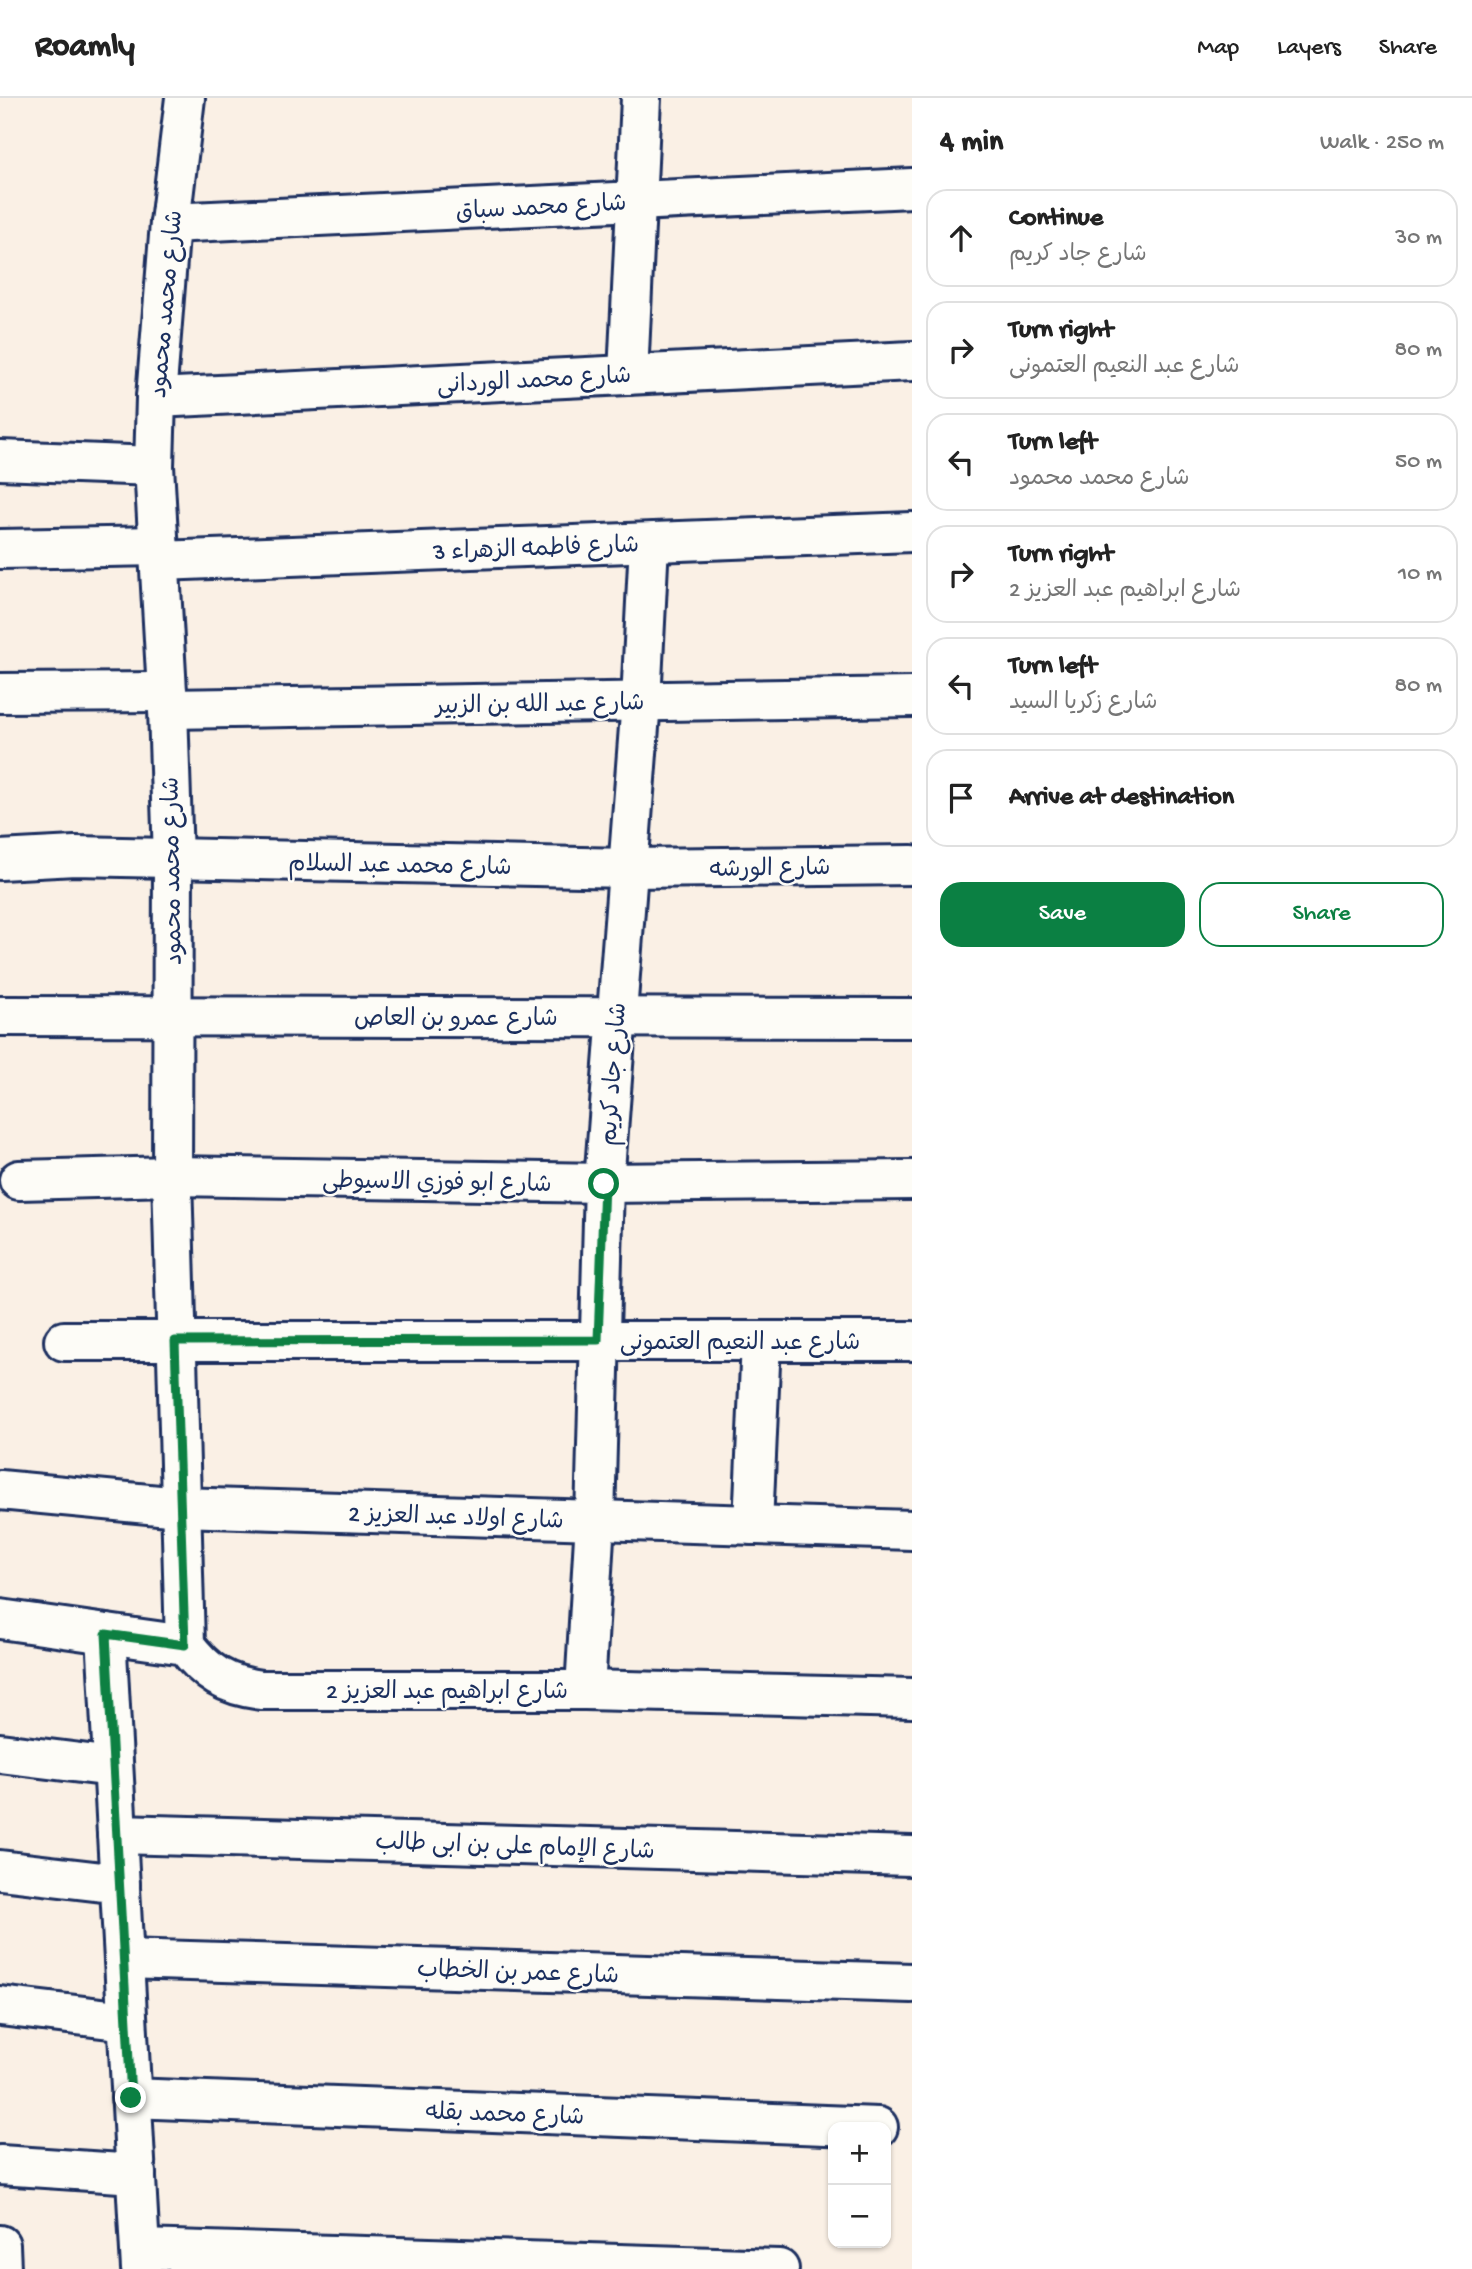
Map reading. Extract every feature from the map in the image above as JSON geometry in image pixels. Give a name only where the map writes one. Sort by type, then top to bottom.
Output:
[{"type":"street","name":"شارع محمد محمود","points":[[185,98],[170,223],[156,398],[155,466],[173,859],[172,1176],[185,1645]]},
{"type":"street","points":[[628,375],[640,98]]},
{"type":"street","name":"شارع محمد سباق","points":[[170,223],[912,188]]},
{"type":"street","name":"شارع محمد الوردانى","points":[[156,398],[912,361]]},
{"type":"street","points":[[0,460],[155,466]]},
{"type":"street","name":"شارع فاطمه الزهراء 3","points":[[0,549],[159,554],[649,542],[912,532]]},
{"type":"street","name":"شارع جاد كريم","points":[[585,1690],[595,1520],[604,1184],[641,701],[649,542]]},
{"type":"street","name":"شارع عبد الله بن الزبير","points":[[0,693],[167,700],[641,701],[912,697]]},
{"type":"street","points":[[0,860],[75,856],[173,859]]},
{"type":"street","name":"شارع محمد عبد السلام","points":[[173,859],[628,868]]},
{"type":"street","name":"شارع الورشه","points":[[628,868],[912,865]]},
{"type":"street","name":"شارع عمرو بن العاص","points":[[0,1016],[912,1018]]},
{"type":"street","name":"شارع ابو فوزي الاسيوطى","points":[[19,1180],[172,1176],[604,1184],[912,1180]]},
{"type":"street","name":"شارع عبد النعيم العتمونى","points":[[64,1341],[912,1341]]},
{"type":"street","points":[[753,1525],[761,1341]]},
{"type":"street","name":"شارع اولاد عبد العزيز 2","points":[[0,1490],[180,1507],[912,1530]]},
{"type":"street","points":[[0,1619],[185,1645]]},
{"type":"street","points":[[106,1634],[141,2259],[779,2269]]},
{"type":"street","name":"شارع ابراهيم عبد العزيز 2","points":[[185,1645],[199,1663],[217,1677],[238,1687],[261,1690],[585,1690],[912,1698]]},
{"type":"street","points":[[0,1754],[113,1768]]},
{"type":"street","name":"شارع الإمام على بن ابى طالب","points":[[117,1834],[912,1856]]},
{"type":"street","points":[[0,1870],[120,1884]]},
{"type":"street","name":"شارع عمر بن الخطاب","points":[[124,1959],[912,1983]]},
{"type":"street","points":[[0,2006],[127,2021]]},
{"type":"street","name":"شارع محمد بقله","points":[[131,2098],[828,2125]]},
{"type":"street","points":[[891,2127],[912,2129]]},
{"type":"street","points":[[0,2165],[136,2174]]},
{"type":"street","points":[[0,2245],[1,2269]]},
{"type":"route","points":[[131,2098],[106,1634],[185,1645],[175,1341],[598,1340],[604,1184]]}]
